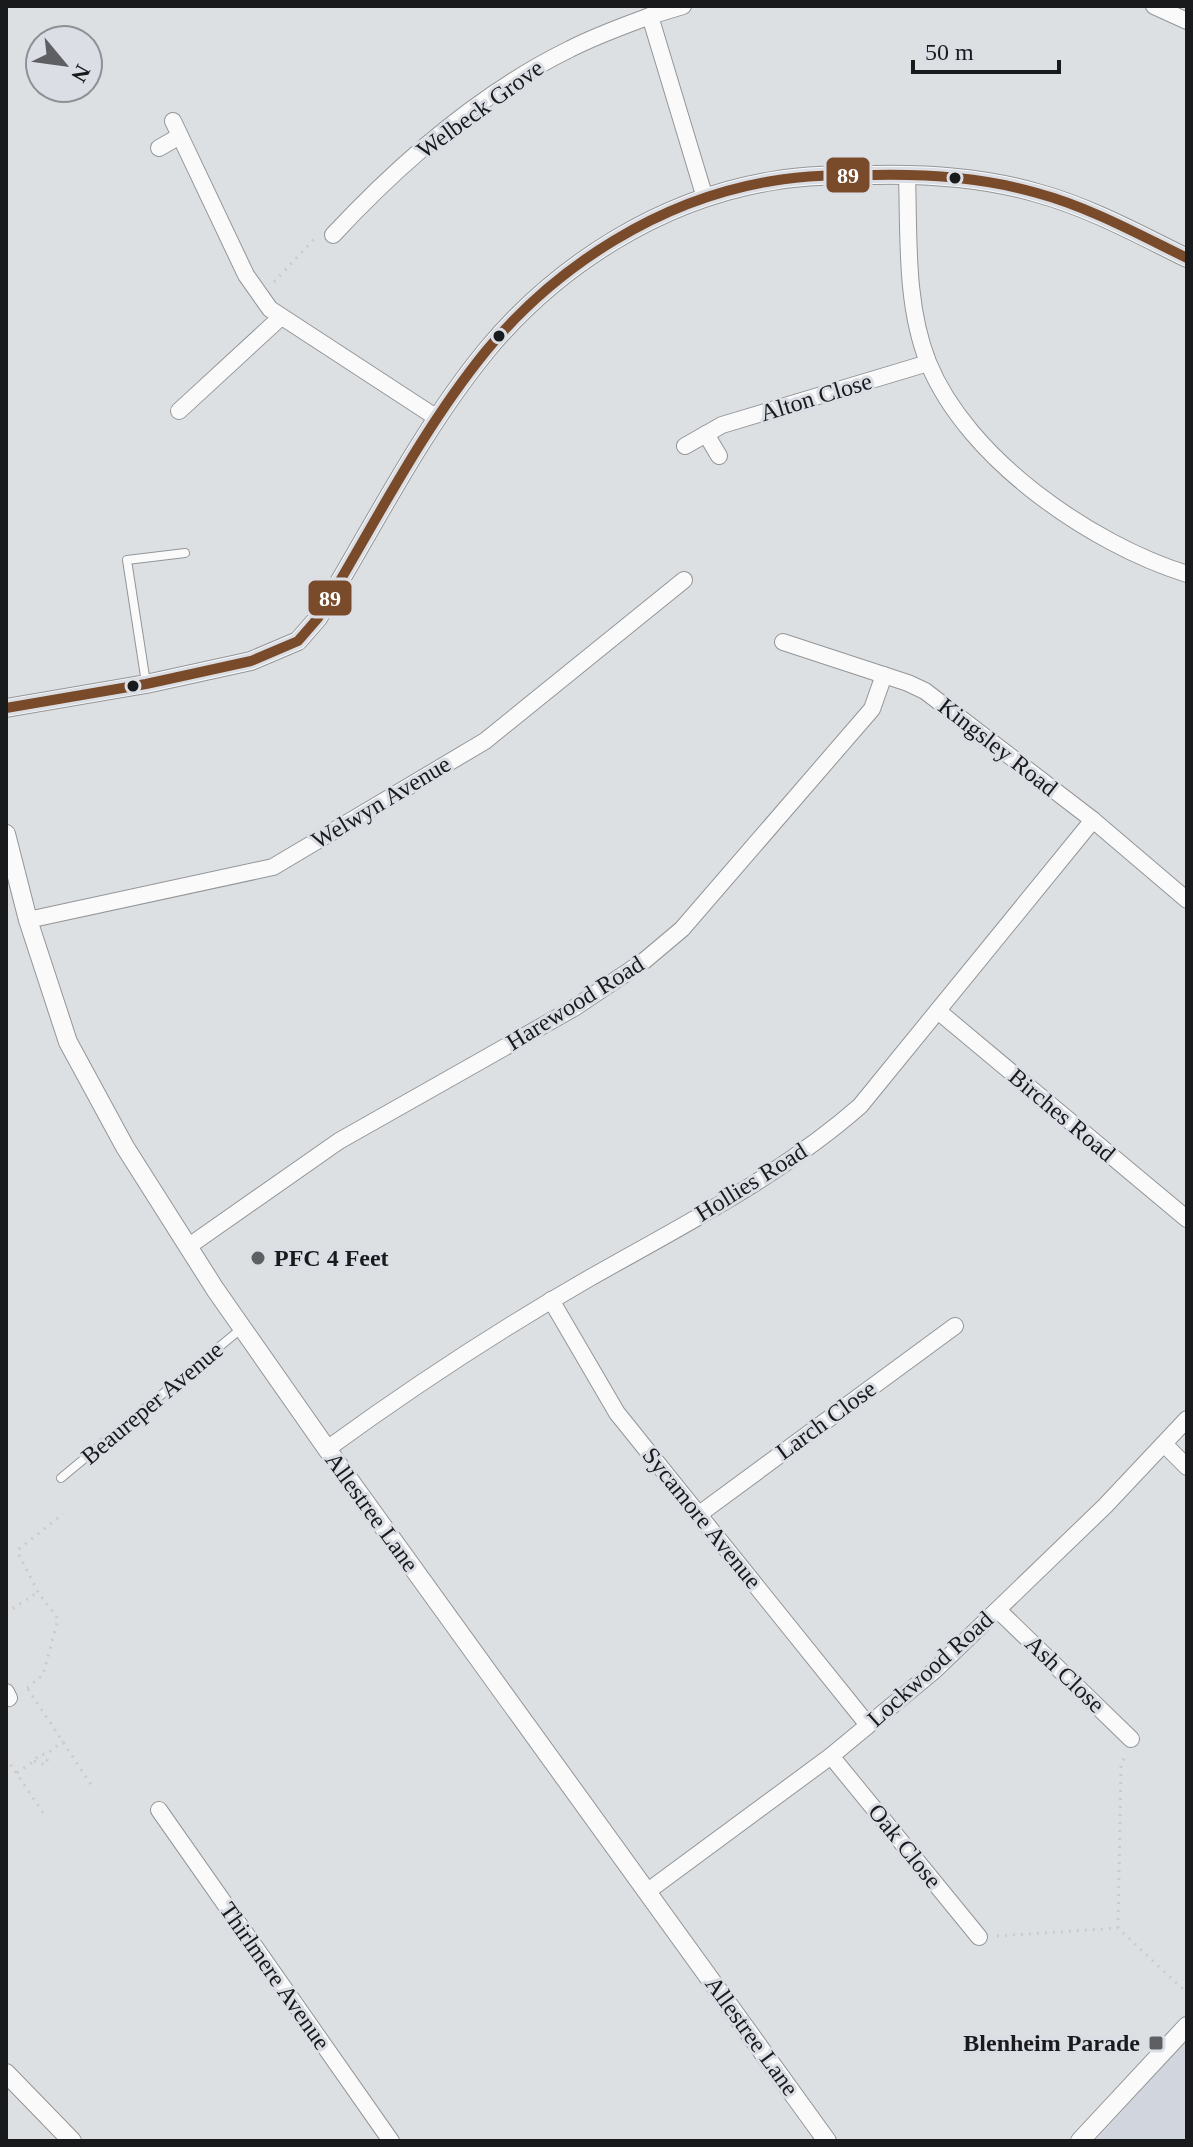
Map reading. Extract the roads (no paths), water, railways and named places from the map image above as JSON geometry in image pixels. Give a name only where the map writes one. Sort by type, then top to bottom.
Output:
[{"type":"street","name":"Welbeck Grove","points":[[333,235],[390,176],[482,103],[531,70],[571,48],[683,6]]},
{"type":"street","points":[[1154,6],[1187,21]]},
{"type":"street","points":[[650,16],[705,198]]},
{"type":"street","points":[[159,148],[177,128],[246,275],[261,297],[281,317],[437,418]]},
{"type":"street","points":[[907,175],[909,255],[915,311],[928,363],[948,398],[974,434],[1013,475],[1052,505],[1143,557],[1187,574]]},
{"type":"street","points":[[6,708],[240,664],[277,652],[298,641],[318,618],[437,418],[487,350],[549,287],[584,260],[621,237],[705,198],[736,188],[788,179],[907,175],[996,183],[1066,202],[1187,258]]},
{"type":"street","points":[[179,411],[281,317]]},
{"type":"street","name":"Alton Close","points":[[685,446],[722,425],[928,363]]},
{"type":"street","points":[[706,434],[719,456]]},
{"type":"street","name":"Welwyn Avenue","points":[[28,920],[273,867],[485,741],[684,580]]},
{"type":"street","name":"Kingsley Road","points":[[783,642],[925,691],[1093,820],[1187,900]]},
{"type":"street","name":"Harewood Road","points":[[189,1246],[339,1141],[574,1008],[644,961],[682,929],[872,709],[884,675]]},
{"type":"street","name":"Hollies Road","points":[[327,1449],[452,1361],[802,1153],[860,1106],[1093,820]]},
{"type":"street","name":"Allestree Lane","points":[[6,834],[28,920],[68,1042],[125,1147],[243,1328],[327,1449],[827,2141]]},
{"type":"street","name":"Birches Road","points":[[938,1011],[1187,1219]]},
{"type":"street","name":"Sycamore Avenue","points":[[551,1300],[617,1413],[868,1725]]},
{"type":"street","name":"Larch Close","points":[[698,1515],[955,1326]]},
{"type":"street","name":"Lockwood Road","points":[[648,1891],[831,1756],[935,1670],[1105,1506],[1187,1419]]},
{"type":"street","points":[[1164,1444],[1187,1467]]},
{"type":"street","name":"Ash Close","points":[[998,1610],[1131,1739]]},
{"type":"street","name":"Oak Close","points":[[831,1756],[979,1937]]},
{"type":"street","name":"Thirlmere Avenue","points":[[159,1810],[391,2141]]},
{"type":"street","points":[[1080,2141],[1184,2036]]},
{"type":"street","points":[[6,2073],[72,2141]]},
{"type":"lane","points":[[146,684],[127,560],[185,553]]},
{"type":"lane","name":"Beaureper Avenue","points":[[61,1478],[243,1328]]},
{"type":"place","name":"PFC 4 Feet","points":[[258,1258]]},
{"type":"place","name":"Blenheim Parade","points":[[1156,2043]]}]
